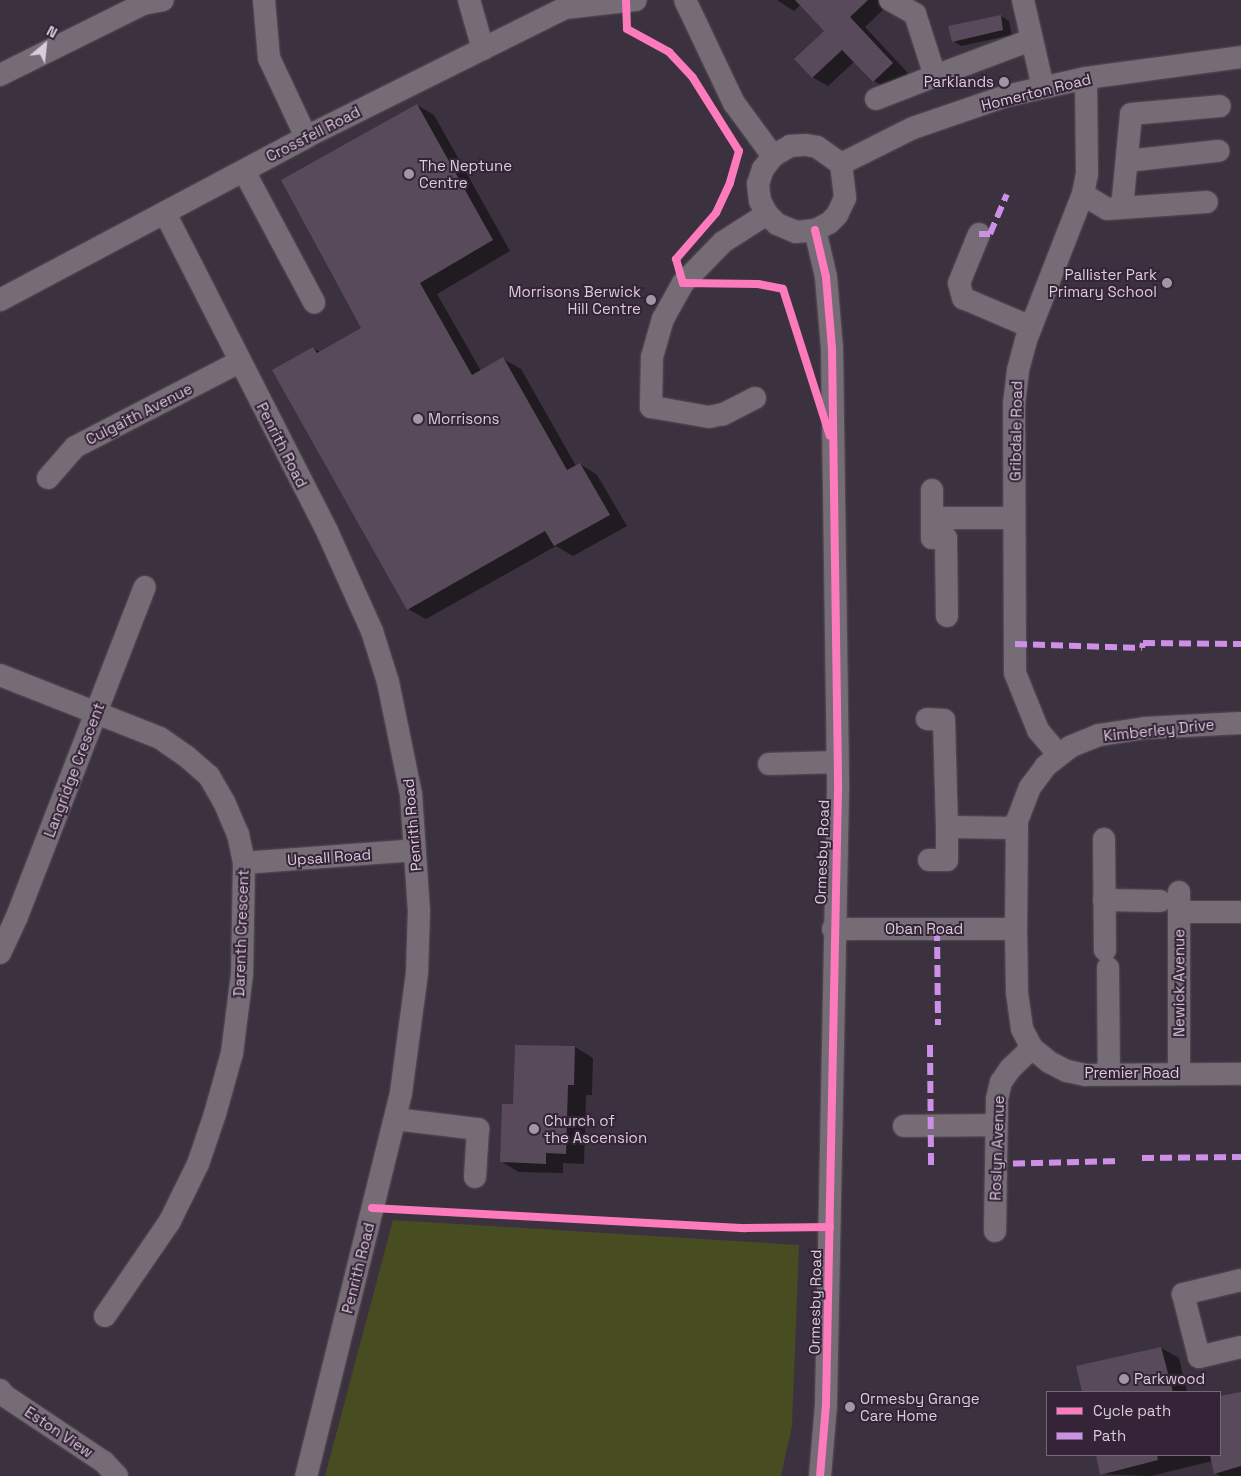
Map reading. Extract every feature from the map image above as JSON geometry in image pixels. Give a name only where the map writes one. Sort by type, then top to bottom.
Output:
[{"type":"street","points":[[0,75],[143,4],[163,0]]},
{"type":"street","points":[[264,0],[269,58],[306,137]]},
{"type":"street","points":[[469,0],[483,48]]},
{"type":"street","name":"Crossfell Road","points":[[0,300],[306,137],[565,8],[636,0]]},
{"type":"street","points":[[685,0],[734,102],[773,156]]},
{"type":"street","points":[[890,0],[915,14],[935,76]]},
{"type":"street","points":[[1024,0],[1031,40],[1043,87]]},
{"type":"street","points":[[876,99],[1031,40]]},
{"type":"street","name":"Homerton Road","points":[[842,164],[913,128],[1043,87],[1086,78],[1241,57]]},
{"type":"street","name":"Gribdale Road","points":[[1058,754],[1038,730],[1016,673],[1014,404],[1018,370],[1031,327],[1083,194],[1087,174],[1086,78]]},
{"type":"street","points":[[1122,208],[1131,114],[1220,106]]},
{"type":"street","points":[[806,145],[818,148],[842,164],[845,198],[837,215],[815,230],[796,232],[777,224],[767,214],[760,201],[758,184],[763,169],[773,156],[790,146],[806,145]]},
{"type":"street","points":[[1127,161],[1218,151]]},
{"type":"street","points":[[244,170],[314,302]]},
{"type":"street","points":[[1083,194],[1107,209],[1207,202]]},
{"type":"street","name":"Penrith Road","points":[[165,213],[327,531],[372,631],[399,733],[411,794],[419,910],[417,973],[395,1119],[306,1476]]},
{"type":"street","points":[[755,398],[723,414],[709,417],[651,407],[652,357],[663,320],[682,283],[723,242],[767,214]]},
{"type":"street","name":"Ormesby Road","points":[[815,230],[826,277],[832,348],[837,762],[827,1395],[820,1476]]},
{"type":"street","points":[[979,234],[959,283],[964,298],[1031,327]]},
{"type":"street","name":"Culgaith Avenue","points":[[48,478],[74,447],[240,362]]},
{"type":"street","points":[[932,490],[932,538],[946,538],[947,616]]},
{"type":"street","points":[[932,518],[1014,518]]},
{"type":"street","name":"Langridge Crescent","points":[[0,952],[145,587]]},
{"type":"street","name":"Darenth Crescent","points":[[0,675],[160,738],[209,776],[238,834],[244,863],[242,974],[232,1053],[215,1114],[198,1164],[170,1221],[105,1316]]},
{"type":"street","points":[[927,719],[944,720],[947,827],[947,860],[929,860]]},
{"type":"street","name":"Kimberley Drive","points":[[1016,929],[1017,828],[1030,787],[1058,754],[1099,735],[1145,728],[1241,723]]},
{"type":"street","points":[[769,764],[837,762]]},
{"type":"street","points":[[947,827],[1017,828]]},
{"type":"street","points":[[1104,839],[1108,1074]]},
{"type":"street","name":"Upsall Road","points":[[244,863],[415,850]]},
{"type":"street","points":[[1104,900],[1173,902],[1241,912]]},
{"type":"street","name":"Newick Avenue","points":[[1173,902],[1179,1073]]},
{"type":"street","name":"Oban Road","points":[[833,929],[1016,929]]},
{"type":"street","name":"Premier Road","points":[[1016,929],[1019,1013],[1022,1029],[1032,1048],[1049,1062],[1067,1071],[1108,1074],[1241,1074]]},
{"type":"street","name":"Roslyn Avenue","points":[[995,1231],[996,1125],[1001,1082],[1010,1069],[1032,1048]]},
{"type":"street","points":[[395,1119],[478,1129],[475,1177]]},
{"type":"street","points":[[904,1126],[996,1125]]},
{"type":"street","points":[[1241,1280],[1183,1294],[1199,1357],[1241,1347]]},
{"type":"street","name":"Eston View","points":[[0,1390],[5,1396],[104,1462],[117,1476]]},
{"type":"green space","points":[[393,1220],[799,1245],[792,1426],[781,1476],[325,1476]]},
{"type":"building","points":[[795,0],[868,0],[850,17],[893,63],[873,82],[842,50],[812,78],[794,59],[824,31]]},
{"type":"building","points":[[1001,15],[1003,30],[952,42],[948,26]]},
{"type":"building","name":"Morrisons","points":[[417,104],[493,240],[420,283],[472,375],[503,357],[567,470],[580,463],[610,515],[554,546],[545,531],[407,610],[272,370],[313,347],[317,353],[361,328],[281,180]]},
{"type":"building","name":"Church of the Ascension","points":[[515,1045],[575,1046],[574,1085],[568,1085],[566,1154],[546,1153],[546,1164],[500,1162],[502,1104],[513,1104]]},
{"type":"building","name":"Parkwood","points":[[1161,1347],[1173,1391],[1082,1391],[1076,1366]]},
{"type":"building","name":"Parkwood","points":[[1241,1392],[1241,1466],[1214,1474],[1210,1456],[1221,1456],[1221,1396]]},
{"type":"building","points":[[1096,1456],[1157,1456],[1158,1460],[1100,1475]]},
{"type":"marked path","points":[[979,234],[990,234],[1007,194]]},
{"type":"marked path","points":[[1015,644],[1142,648],[1143,643],[1241,644]]},
{"type":"marked path","points":[[937,929],[938,1025]]},
{"type":"marked path","points":[[930,1045],[931,1171]]},
{"type":"marked path","points":[[1142,1158],[1241,1157]]},
{"type":"marked path","points":[[995,1164],[1120,1161]]},
{"type":"cycle path","points":[[626,0],[627,29],[669,52],[693,78],[739,151],[730,183],[716,213],[676,259],[683,283],[758,284],[783,289],[830,436]]},
{"type":"cycle path","points":[[815,230],[826,277],[832,348],[838,790],[826,1405],[820,1476]]},
{"type":"cycle path","points":[[372,1208],[745,1228],[830,1227]]},
{"type":"place","name":"Parklands","points":[[1004,82]]},
{"type":"place","name":"The Neptune Centre","points":[[409,174]]},
{"type":"place","name":"Pallister Park Primary School","points":[[1167,283]]},
{"type":"place","name":"Morrisons Berwick Hill Centre","points":[[651,300]]},
{"type":"place","name":"Morrisons","points":[[418,419]]},
{"type":"place","name":"Church of the Ascension","points":[[534,1129]]},
{"type":"place","name":"Parkwood","points":[[1124,1379]]},
{"type":"place","name":"Ormesby Grange Care Home","points":[[850,1407]]}]
